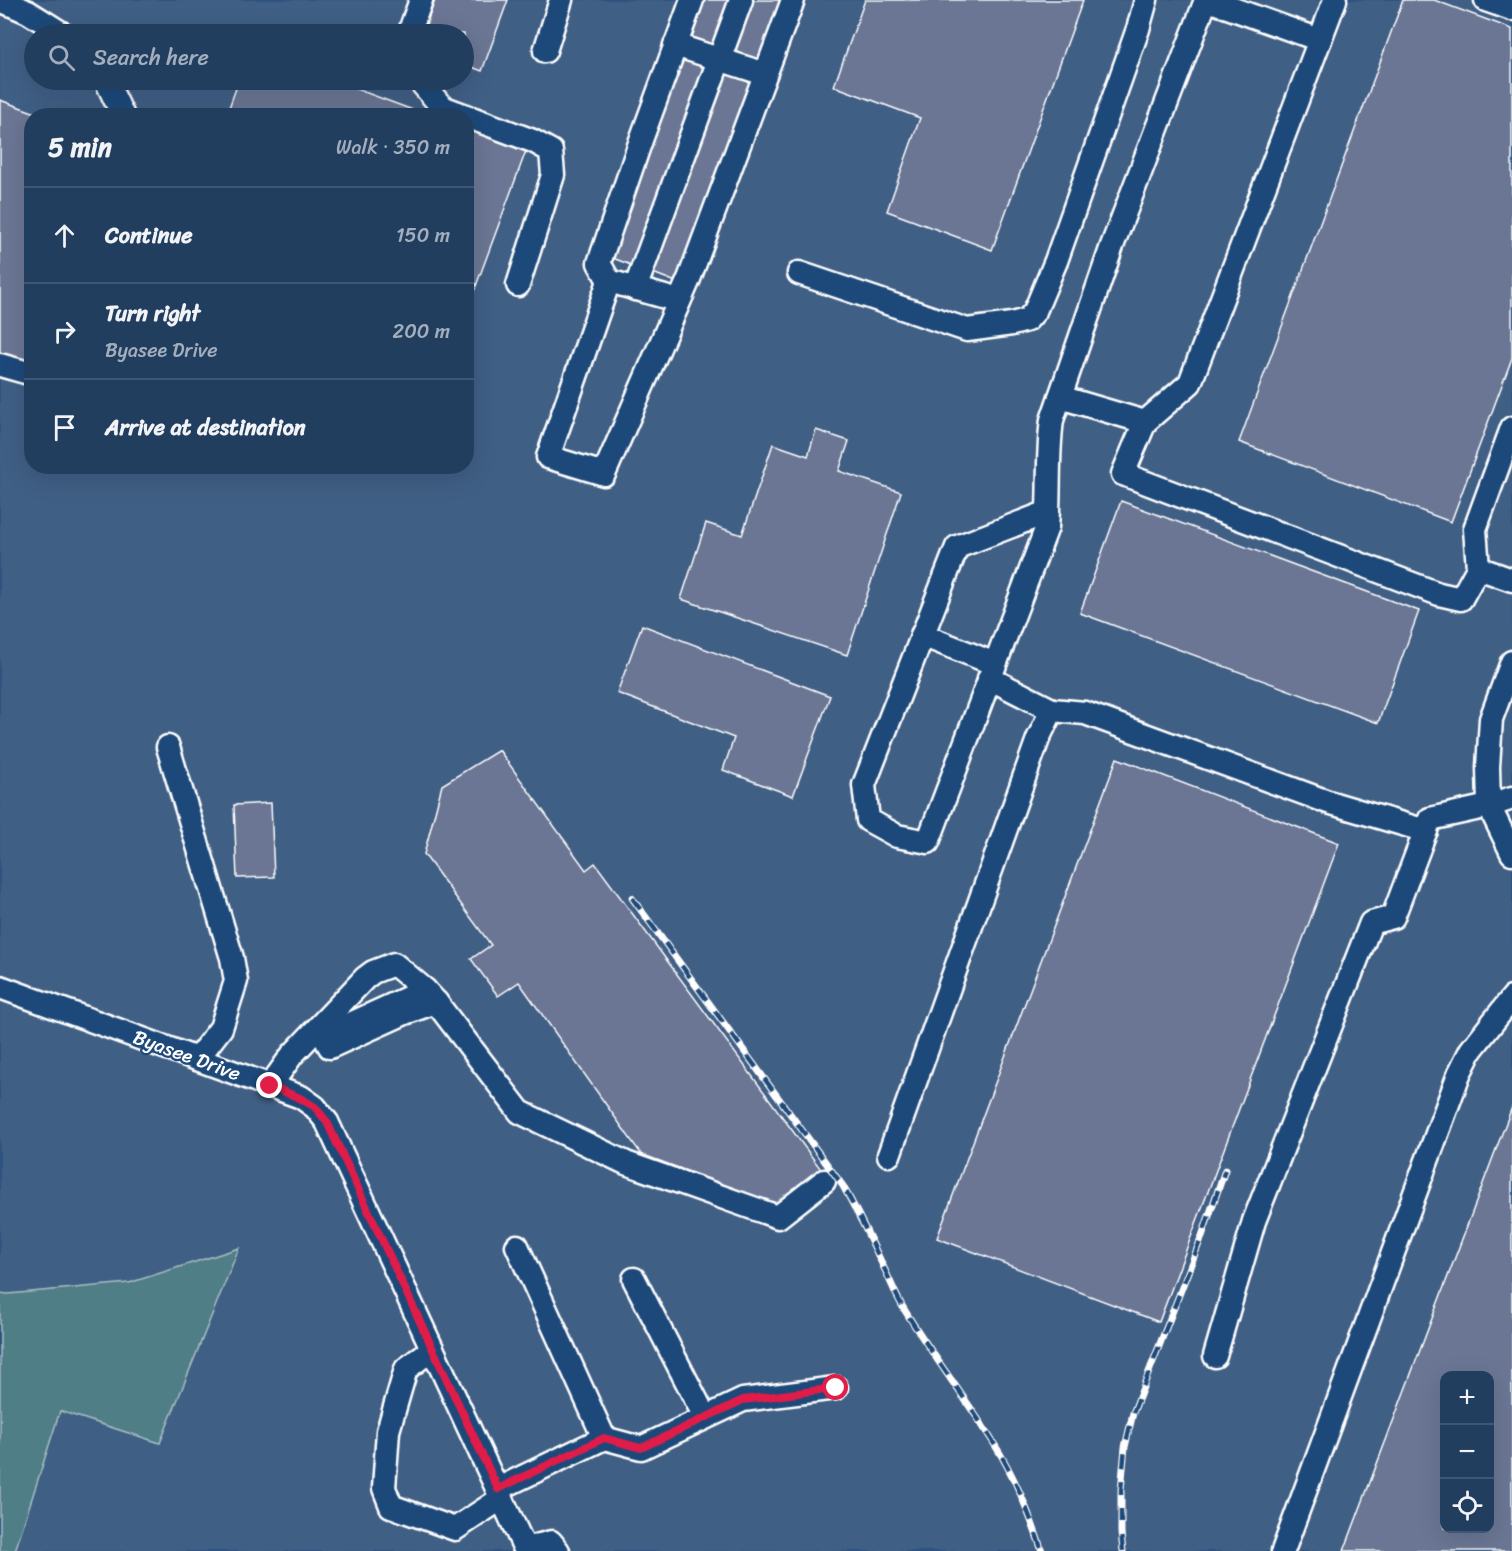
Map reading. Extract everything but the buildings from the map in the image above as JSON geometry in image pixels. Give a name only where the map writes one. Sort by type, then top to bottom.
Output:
[{"type":"street","points":[[0,0],[28,12],[47,24]]},
{"type":"street","points":[[412,24],[421,0]]},
{"type":"street","points":[[544,51],[561,0]]},
{"type":"street","points":[[679,301],[609,281],[599,263],[692,0]]},
{"type":"street","points":[[635,289],[741,0]]},
{"type":"street","points":[[609,281],[548,457],[604,474],[689,279],[793,0]]},
{"type":"street","points":[[799,273],[967,330],[1027,320],[1035,311],[1056,261],[1146,0]]},
{"type":"street","points":[[1048,512],[957,547],[864,785],[868,820],[897,836],[928,842],[1047,527],[1048,512],[1050,470],[1049,442],[1052,420],[1112,246],[1207,0],[1320,40]]},
{"type":"street","points":[[1335,0],[1190,383],[1145,422],[1123,474],[1439,594],[1461,598],[1478,568],[1475,529],[1512,428]]},
{"type":"street","points":[[1486,0],[1512,9]]},
{"type":"street","points":[[675,45],[765,74]]},
{"type":"street","points":[[111,90],[119,108]]},
{"type":"street","points":[[428,90],[445,108]]},
{"type":"street","points":[[474,119],[533,141],[551,151],[554,175],[518,285]]},
{"type":"street","points":[[0,365],[24,372]]},
{"type":"street","points":[[1060,397],[1145,422]]},
{"type":"street","points":[[1478,568],[1512,580]]},
{"type":"street","points":[[922,635],[992,671],[1052,710],[1084,713],[1328,802],[1425,831]]},
{"type":"street","points":[[1512,662],[1491,719],[1488,767],[1489,806],[1512,852]]},
{"type":"street","points":[[889,1155],[1038,739],[1052,710]]},
{"type":"street","points":[[168,747],[232,958],[236,981],[221,1028],[197,1059]]},
{"type":"street","points":[[1215,1356],[1254,1221],[1371,923],[1394,917],[1430,819],[1489,806],[1512,798]]},
{"type":"street","points":[[270,1086],[292,1055],[365,978],[373,972],[394,964],[430,996],[520,1112],[626,1163],[778,1217],[824,1181]]},
{"type":"street","name":"Byasee Drive","points":[[0,987],[270,1086],[300,1098],[315,1107],[327,1122],[526,1550]]},
{"type":"street","points":[[292,1055],[305,1056],[330,1047],[405,1013],[430,996]]},
{"type":"street","points":[[330,1047],[324,1036],[430,996]]},
{"type":"street","points":[[1283,1551],[1459,1074],[1471,1050],[1512,998]]},
{"type":"street","points":[[517,1246],[604,1438]]},
{"type":"street","points":[[634,1279],[705,1417]]},
{"type":"street","points":[[432,1349],[406,1369],[388,1431],[384,1488],[391,1506],[455,1529],[500,1494],[604,1438],[641,1448],[743,1400],[836,1388]]},
{"type":"street","points":[[526,1550],[551,1542],[558,1551]]},
{"type":"shaded area","points":[[0,0],[1512,0],[1512,1551],[0,1551]]},
{"type":"green space","points":[[239,1248],[160,1443],[60,1411],[15,1551],[0,1551],[0,1293],[129,1283]]},
{"type":"railway","points":[[632,898],[843,1186],[904,1309],[1001,1455],[1027,1509],[1042,1551]]},
{"type":"railway","points":[[1123,1551],[1121,1490],[1125,1447],[1133,1413],[1202,1236],[1225,1170]]},
{"type":"route","points":[[270,1086],[300,1098],[315,1107],[327,1122],[498,1489],[604,1438],[641,1448],[743,1400],[836,1388]]}]
